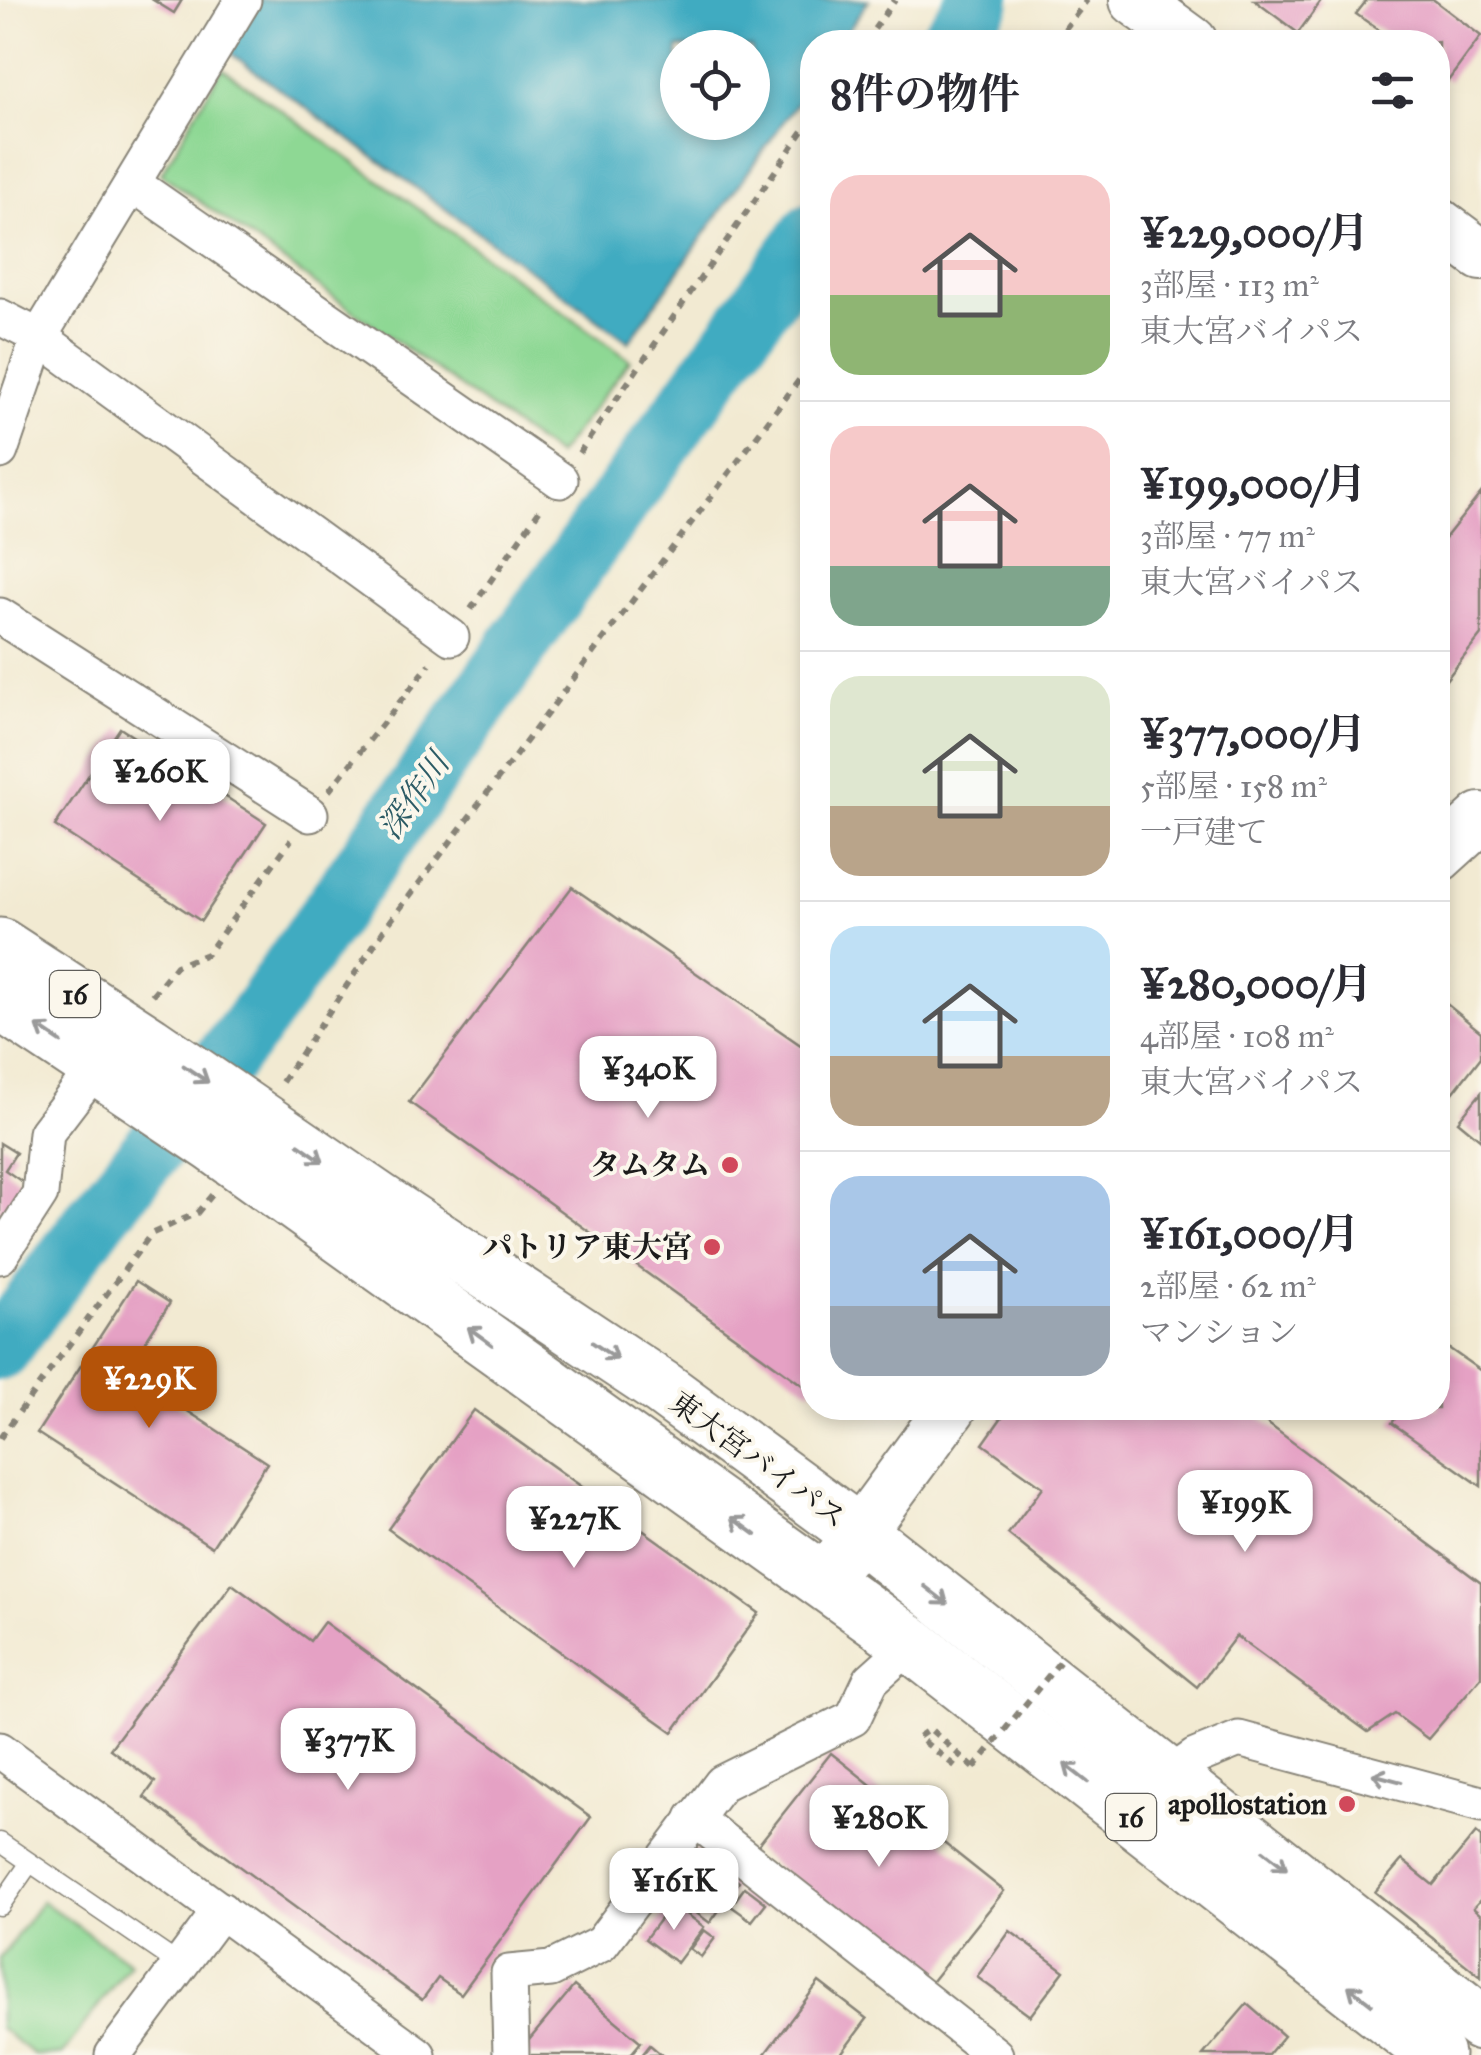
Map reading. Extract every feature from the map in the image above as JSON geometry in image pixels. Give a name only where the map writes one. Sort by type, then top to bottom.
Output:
[{"type":"highway","name":"東大宮バイパス","points":[[0,946],[123,1063]]},
{"type":"highway","name":"東大宮バイパス","points":[[0,1002],[123,1063],[238,1132],[378,1200],[663,1389],[860,1534],[1481,2023]]},
{"type":"highway","name":"東大宮バイパス","points":[[238,1132],[823,1582],[910,1644],[1436,2055]]},
{"type":"street","points":[[0,451],[40,337],[242,0]]},
{"type":"street","points":[[1134,0],[1175,30]]},
{"type":"street","points":[[133,184],[560,480]]},
{"type":"street","points":[[1450,232],[1481,255]]},
{"type":"street","points":[[0,317],[40,337],[451,637]]},
{"type":"street","points":[[0,616],[310,814]]},
{"type":"street","points":[[1450,846],[1481,818]]},
{"type":"street","points":[[0,1256],[40,1194],[46,1133],[123,1063]]},
{"type":"street","points":[[823,1582],[942,1420]]},
{"type":"street","points":[[511,2055],[509,1972],[552,1968],[601,1944],[722,1783],[853,1718],[872,1680],[910,1644]]},
{"type":"street","points":[[1168,1776],[1194,1758],[1239,1738],[1481,1804]]},
{"type":"street","points":[[0,1750],[418,2055]]},
{"type":"street","points":[[694,1818],[995,2055]]},
{"type":"street","points":[[113,2055],[221,1910]]},
{"type":"lane","points":[[0,1842],[180,1965]]},
{"type":"lane","points":[[0,1906],[29,1864]]},
{"type":"path","points":[[874,30],[895,0]]},
{"type":"path","points":[[1064,30],[1087,0]]},
{"type":"path","points":[[451,637],[800,135]]},
{"type":"path","points":[[0,1438],[151,1234],[198,1213],[238,1132],[386,928],[800,380]]},
{"type":"path","points":[[955,1766],[918,1737],[930,1729],[974,1768],[1062,1659]]},
{"type":"green space","points":[[222,68],[630,360],[557,456],[161,174]]},
{"type":"green space","points":[[42,1901],[130,1963],[62,2055],[34,2055],[0,2028],[0,1959]]},
{"type":"water","points":[[258,0],[869,0],[848,30],[800,30],[800,98],[629,342],[226,50]]},
{"type":"building","points":[[153,0],[182,0],[174,13]]},
{"type":"building","points":[[1254,0],[1322,0],[1300,30],[1294,30]]},
{"type":"building","points":[[1367,0],[1434,0],[1481,36],[1450,78],[1450,30],[1379,30],[1356,14]]},
{"type":"building","points":[[1481,493],[1481,635],[1450,675],[1450,532]]},
{"type":"building","points":[[120,728],[266,823],[201,921],[55,826]]},
{"type":"building","name":"パトリア東大宮","points":[[572,887],[800,1045],[800,1383],[409,1102]]},
{"type":"building","points":[[1450,1007],[1481,1032],[1481,1057],[1450,1097]]},
{"type":"building","points":[[1481,1093],[1481,1140],[1458,1121]]},
{"type":"building","points":[[0,1143],[16,1153],[5,1170],[31,1188],[0,1235]]},
{"type":"building","points":[[136,1281],[170,1303],[126,1371],[267,1463],[212,1547],[37,1433]]},
{"type":"building","points":[[1450,1349],[1481,1371],[1481,1486],[1392,1423],[1450,1420]]},
{"type":"building","points":[[474,1410],[759,1613],[673,1732],[388,1529]]},
{"type":"building","points":[[1000,1420],[1263,1420],[1481,1583],[1481,1677],[1428,1739],[1395,1714],[1368,1732],[1236,1636],[1197,1687],[1008,1534],[1043,1487],[983,1444]]},
{"type":"building","points":[[232,1584],[310,1641],[324,1622],[591,1817],[461,1994],[438,1978],[422,2000],[144,1797],[155,1782],[110,1749]]},
{"type":"building","points":[[831,1753],[1004,1891],[928,1986],[755,1849]]},
{"type":"building","points":[[1476,1833],[1481,1837],[1481,1899],[1473,1908],[1481,1915],[1481,1977],[1375,1892],[1402,1860],[1433,1885]]},
{"type":"building","points":[[695,1849],[739,1882],[710,1923],[664,1889]]},
{"type":"building","points":[[745,1887],[766,1903],[752,1921],[731,1906]]},
{"type":"building","points":[[672,1903],[704,1927],[677,1963],[645,1939]]},
{"type":"building","points":[[704,1930],[715,1938],[701,1957],[690,1949]]},
{"type":"building","points":[[1010,1931],[1064,1971],[1030,2016],[977,1977]]},
{"type":"building","points":[[819,1982],[867,2019],[840,2055],[764,2055]]},
{"type":"building","points":[[574,1986],[641,2042],[630,2055],[524,2055],[520,2051]]},
{"type":"building","points":[[1247,2004],[1284,2036],[1268,2055],[1203,2055]]},
{"type":"building","points":[[650,2045],[662,2055],[642,2055]]},
{"type":"waterway","name":"深作川","points":[[958,30],[980,0]]},
{"type":"waterway","name":"深作川","points":[[0,1349],[98,1216],[251,1027],[800,250]]},
{"type":"place","name":"タムタム","points":[[730,1165]]},
{"type":"place","name":"パトリア東大宮","points":[[712,1247]]},
{"type":"place","name":"apollostation","points":[[1347,1804]]}]
